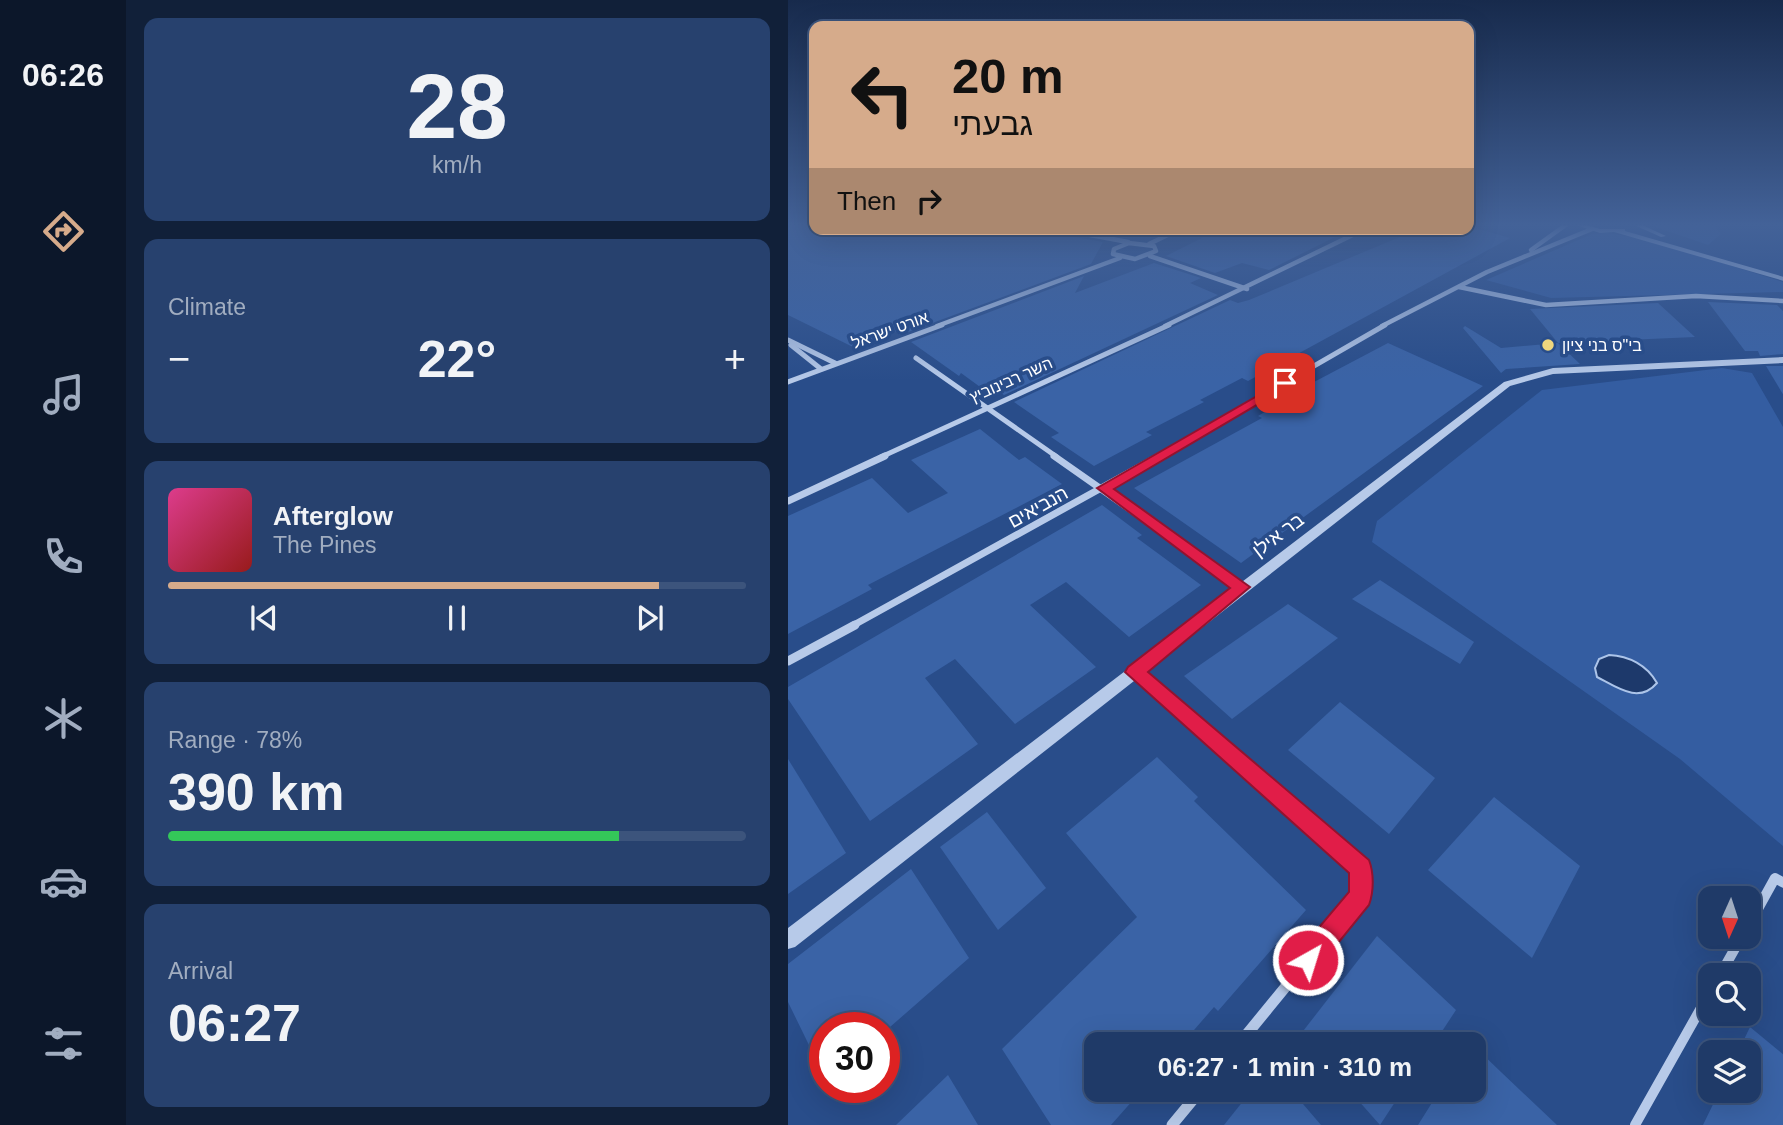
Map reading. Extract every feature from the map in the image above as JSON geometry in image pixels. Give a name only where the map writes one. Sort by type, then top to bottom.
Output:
[{"type":"street","name":"אורט ישראל","points":[[788,382],[1070,276]]},
{"type":"street","points":[[1211,276],[1248,289]]},
{"type":"street","name":"השר רבינוביץ","points":[[788,501],[987,406],[1272,276]]},
{"type":"street","name":"הנביאים","points":[[788,661],[1104,488],[1417,306],[1480,276]]},
{"type":"street","points":[[1458,287],[1546,305],[1696,296],[1784,301]]},
{"type":"street","points":[[788,341],[835,363]]},
{"type":"street","points":[[788,341],[821,369]]},
{"type":"street","points":[[916,358],[1241,587]]},
{"type":"street","name":"בר אילן","points":[[788,940],[1241,587],[1507,384],[1553,371],[1784,360]]},
{"type":"street","points":[[1135,672],[1361,868],[1360,896],[1249,1032]]},
{"type":"street","points":[[1761,903],[1775,878],[1784,883]]},
{"type":"street","points":[[1635,1125],[1698,1013]]},
{"type":"street","points":[[1172,1125],[1191,1102]]},
{"type":"shaded area","points":[[1494,276],[1765,276],[1783,282],[1784,292],[1551,298],[1486,280]]},
{"type":"shaded area","points":[[1722,368],[1752,373],[1783,427],[1783,846],[1680,759],[1372,542],[1377,521],[1542,390]]},
{"type":"shaded area","points":[[1609,655],[1624,657],[1637,663],[1648,671],[1657,683],[1650,689],[1636,693],[1620,689],[1597,677],[1595,668],[1599,659]]},
{"type":"building","points":[[788,276],[1057,276],[900,335],[895,331],[855,348],[788,315]]},
{"type":"building","points":[[1084,276],[1075,293],[1118,276],[1196,276],[1201,278],[1190,283],[1218,295],[1004,395],[995,389],[987,392],[911,342]]},
{"type":"building","points":[[1305,276],[1439,276],[1248,381],[1242,378],[1200,400],[1204,402],[1146,432],[1152,435],[1094,466],[1051,437],[1059,433],[1014,402],[1230,300],[1238,303]]},
{"type":"building","points":[[1708,302],[1777,305],[1784,312],[1784,354],[1760,356],[1758,351],[1745,351]]},
{"type":"building","points":[[1658,303],[1695,337],[1558,343],[1530,309]]},
{"type":"building","name":"בי\"ס בני ציון","points":[[1465,326],[1501,348],[1558,343],[1580,364],[1506,369],[1501,373],[1463,328]]},
{"type":"building","points":[[1388,343],[1483,386],[1241,563],[1134,488],[1262,418],[1258,416],[1314,382]]},
{"type":"building","points":[[1766,366],[1784,366],[1784,396]]},
{"type":"building","points":[[980,429],[1019,460],[1025,457],[1062,484],[868,585],[872,589],[788,634],[788,516],[872,478],[908,513],[948,493],[911,460]]},
{"type":"building","points":[[1102,505],[1142,535],[1137,538],[1201,585],[1129,637],[1066,582],[1030,605],[1096,667],[1015,724],[955,659],[925,678],[978,744],[870,821],[788,699],[788,687]]},
{"type":"building","points":[[1380,580],[1474,642],[1460,664],[1352,599]]},
{"type":"building","points":[[1288,604],[1338,638],[1232,719],[1184,676]]},
{"type":"building","points":[[1340,702],[1435,778],[1389,834],[1288,750]]},
{"type":"building","points":[[1157,757],[1198,797],[1194,801],[1306,910],[1218,1011],[1214,1007],[1192,1032],[1084,1032],[1084,1102],[1131,1102],[1111,1125],[1051,1125],[1002,1049],[1137,917],[1066,833]]},
{"type":"building","points":[[788,759],[846,853],[788,894]]},
{"type":"building","points":[[1494,797],[1580,866],[1532,958],[1428,870]]},
{"type":"building","points":[[987,812],[1046,888],[998,930],[940,847]]},
{"type":"building","points":[[911,869],[969,958],[900,1018],[900,1012],[809,1012],[809,1045],[788,1002],[788,964]]},
{"type":"building","points":[[1377,936],[1456,1010],[1442,1032],[1302,1032]]},
{"type":"building","points":[[1750,1027],[1784,1055],[1784,1125],[1703,1125],[1714,1103],[1761,1103],[1761,1040],[1744,1040]]},
{"type":"building","points":[[1486,1057],[1557,1125],[1418,1125],[1432,1102],[1486,1102]]},
{"type":"building","points":[[948,1075],[978,1125],[896,1125]]},
{"type":"building","points":[[1242,1102],[1301,1102],[1321,1125],[1224,1125]]},
{"type":"building","points":[[1360,1102],[1395,1102],[1380,1125]]},
{"type":"place","name":"בי\"ס בני ציון","points":[[1548,345]]},
{"type":"route","points":[[1285,383],[1104,488],[1241,587],[1135,672],[1361,868],[1360,896],[1308,960]]}]
